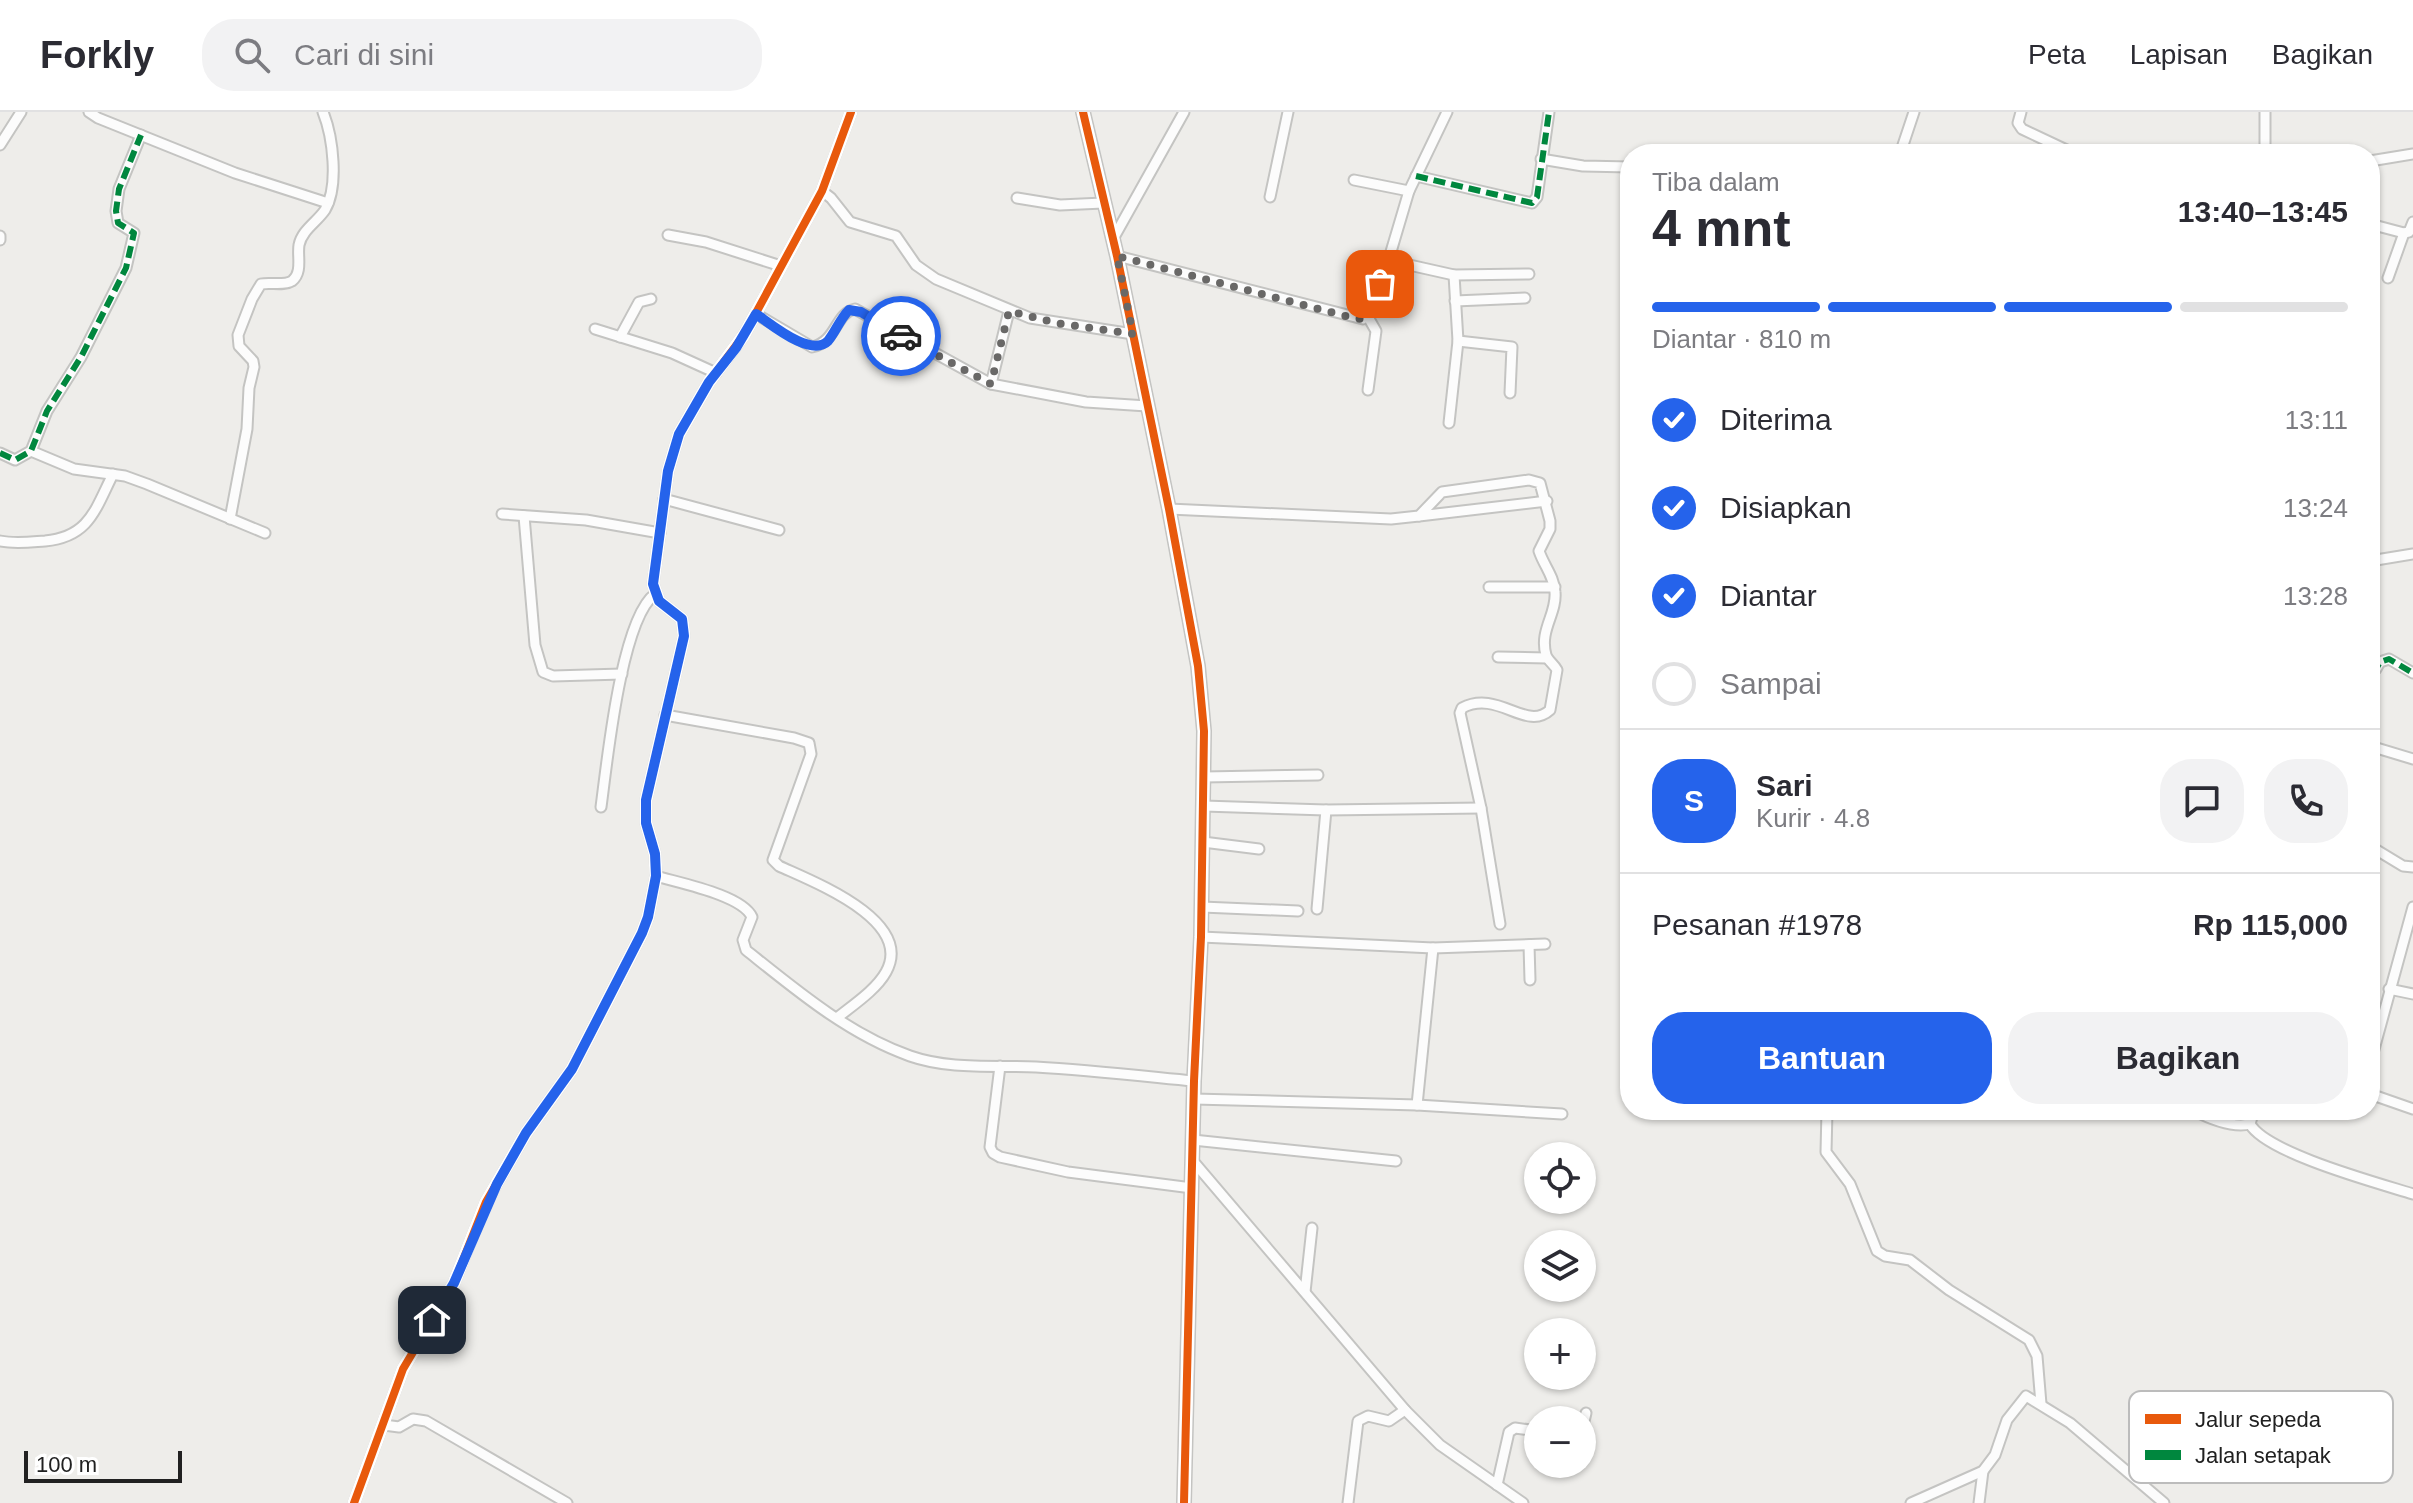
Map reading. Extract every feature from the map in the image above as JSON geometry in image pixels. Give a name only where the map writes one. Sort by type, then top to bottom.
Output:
[{"type":"street","points":[[0,144],[21,112]]},
{"type":"street","points":[[89,112],[235,173],[328,203]]},
{"type":"street","points":[[230,519],[249,420],[249,388],[254,367],[253,361],[239,346],[241,324],[261,284],[282,283],[294,278],[300,242],[328,203],[334,183],[323,112]]},
{"type":"street","points":[[354,1503],[403,1369],[454,1283],[486,1202],[526,1133],[572,1069],[648,917],[656,876],[655,854],[648,835],[645,811],[684,636],[679,615],[659,601],[655,594],[653,573],[671,457],[679,434],[716,373],[736,348],[822,191],[851,112]]},
{"type":"street","points":[[1083,112],[1117,256],[1169,509],[1198,666],[1204,731],[1201,937],[1186,1081],[1194,1099],[1184,1503]]},
{"type":"street","points":[[1113,239],[1184,112]]},
{"type":"street","points":[[1270,197],[1288,112]]},
{"type":"street","points":[[1117,256],[1357,319],[1368,317],[1374,309],[1409,191],[1447,112]]},
{"type":"street","points":[[1416,176],[1532,203],[1537,197],[1549,112]]},
{"type":"street","points":[[1903,144],[1914,112]]},
{"type":"street","points":[[2021,112],[2018,123],[2022,129],[2054,144]]},
{"type":"street","points":[[2265,112],[2265,144]]},
{"type":"street","points":[[0,453],[15,460],[31,451],[47,411],[81,357],[126,268],[134,233],[118,223],[117,198],[141,135]]},
{"type":"street","points":[[2380,159],[2413,154]]},
{"type":"street","points":[[1541,159],[1583,166],[1620,167]]},
{"type":"street","points":[[1354,180],[1409,191]]},
{"type":"street","points":[[822,191],[850,222],[896,236],[922,270],[1009,311],[1056,323],[1133,334]]},
{"type":"street","points":[[1017,198],[1060,205],[1103,203]]},
{"type":"street","points":[[2380,227],[2404,233],[2409,232],[2413,222]]},
{"type":"street","points":[[2388,278],[2404,233]]},
{"type":"street","points":[[668,235],[706,242],[781,266]]},
{"type":"street","points":[[1387,260],[1454,275],[1529,274]]},
{"type":"street","points":[[1449,423],[1458,341],[1454,275]]},
{"type":"street","points":[[1455,301],[1525,298]]},
{"type":"street","points":[[620,337],[639,302],[651,299]]},
{"type":"street","points":[[756,314],[812,347],[823,345],[844,315],[855,309],[991,384],[1086,402],[1147,406]]},
{"type":"street","points":[[991,384],[1009,311]]},
{"type":"street","points":[[1368,317],[1376,331],[1368,390]]},
{"type":"street","points":[[595,329],[672,353],[716,373]]},
{"type":"street","points":[[1458,341],[1512,347],[1510,393]]},
{"type":"street","points":[[31,451],[74,469],[113,474],[147,484],[265,533]]},
{"type":"street","points":[[0,541],[25,543],[61,539],[74,534],[87,524],[113,474]]},
{"type":"street","points":[[1419,516],[1442,492],[1529,480],[1540,483],[1547,501],[1550,529],[1539,551],[1555,587],[1555,606],[1546,624],[1547,658],[1557,670],[1550,710],[1532,718],[1497,704],[1481,702],[1462,708],[1460,719],[1481,808],[1500,924]]},
{"type":"street","points":[[664,499],[779,530]]},
{"type":"street","points":[[1169,509],[1391,519],[1547,501]]},
{"type":"street","points":[[502,514],[586,520],[660,533]]},
{"type":"street","points":[[524,516],[535,645],[543,672],[553,676],[622,674]]},
{"type":"street","points":[[2380,559],[2413,554]]},
{"type":"street","points":[[1489,587],[1555,587]]},
{"type":"street","points":[[601,807],[622,674],[644,605],[655,594]]},
{"type":"street","points":[[1498,657],[1547,658]]},
{"type":"street","points":[[2380,662],[2389,659],[2413,673]]},
{"type":"street","points":[[665,715],[809,743],[811,754],[773,860],[864,910],[878,926],[890,950],[886,973],[837,1018]]},
{"type":"street","points":[[2380,749],[2413,759]]},
{"type":"street","points":[[1204,777],[1318,775]]},
{"type":"street","points":[[1204,806],[1326,810],[1481,808]]},
{"type":"street","points":[[1317,909],[1326,810]]},
{"type":"street","points":[[1203,842],[1259,849]]},
{"type":"street","points":[[2380,852],[2403,866],[2413,867]]},
{"type":"street","points":[[656,876],[744,906],[752,917],[743,940],[746,950],[837,1018],[890,1048],[926,1061],[1037,1067],[1186,1081]]},
{"type":"street","points":[[1202,907],[1298,911]]},
{"type":"street","points":[[2380,1025],[2413,907]]},
{"type":"street","points":[[1201,937],[1433,948],[1545,944]]},
{"type":"street","points":[[1529,945],[1530,980]]},
{"type":"street","points":[[1417,1105],[1433,948]]},
{"type":"street","points":[[2389,989],[2413,994]]},
{"type":"street","points":[[1000,1066],[990,1147],[993,1153],[1068,1172],[1192,1188]]},
{"type":"street","points":[[2380,1097],[2413,1109]]},
{"type":"street","points":[[1194,1099],[1417,1105],[1562,1114]]},
{"type":"street","points":[[1827,1120],[1826,1152],[1850,1184],[1877,1251],[1885,1256],[1910,1260],[1949,1290],[2029,1340],[2037,1356],[2041,1404]]},
{"type":"street","points":[[2214,1120],[2250,1124]]},
{"type":"street","points":[[2251,1120],[2252,1128],[2292,1152],[2413,1194]]},
{"type":"street","points":[[1193,1140],[1396,1161]]},
{"type":"street","points":[[1193,1161],[1405,1410],[1440,1445],[1523,1503]]},
{"type":"street","points":[[1305,1292],[1312,1228]]},
{"type":"street","points":[[1911,1503],[1983,1471],[1995,1455],[2007,1420],[2023,1398],[2029,1396],[2070,1423],[2129,1473]]},
{"type":"street","points":[[1348,1503],[1358,1421],[1368,1416],[1389,1421],[1405,1410]]},
{"type":"street","points":[[384,1425],[399,1427],[413,1419],[426,1421],[567,1503]]},
{"type":"street","points":[[1497,1485],[1509,1432],[1524,1429]]},
{"type":"street","points":[[1979,1503],[1983,1471]]},
{"type":"street","points":[[2140,1483],[2164,1503]]},
{"type":"marked path","points":[[1416,176],[1532,203],[1537,197],[1549,112]]},
{"type":"marked path","points":[[0,453],[15,460],[31,451],[47,411],[81,357],[126,268],[134,233],[118,223],[116,211],[119,189],[141,135]]},
{"type":"marked path","points":[[2380,662],[2389,659],[2413,673]]},
{"type":"cycle path","points":[[354,1503],[403,1369],[454,1283],[486,1202],[526,1133],[572,1069],[648,917],[656,876],[655,854],[646,823],[646,800],[684,636],[682,619],[659,601],[653,584],[668,471],[679,434],[709,382],[744,335],[822,191],[851,112]]},
{"type":"cycle path","points":[[1083,112],[1117,256],[1169,509],[1198,666],[1204,731],[1184,1503]]},
{"type":"way so far","points":[[901,336],[991,384],[1009,311],[1056,323],[1133,334],[1117,256],[1357,319],[1371,314],[1380,284]]},
{"type":"route","points":[[432,1320],[464,1262],[486,1202],[526,1133],[572,1069],[648,917],[656,876],[655,854],[646,823],[646,800],[684,636],[682,619],[659,601],[655,594],[653,573],[668,471],[685,421],[756,314],[812,347],[823,345],[844,315],[855,309],[901,336]]}]
